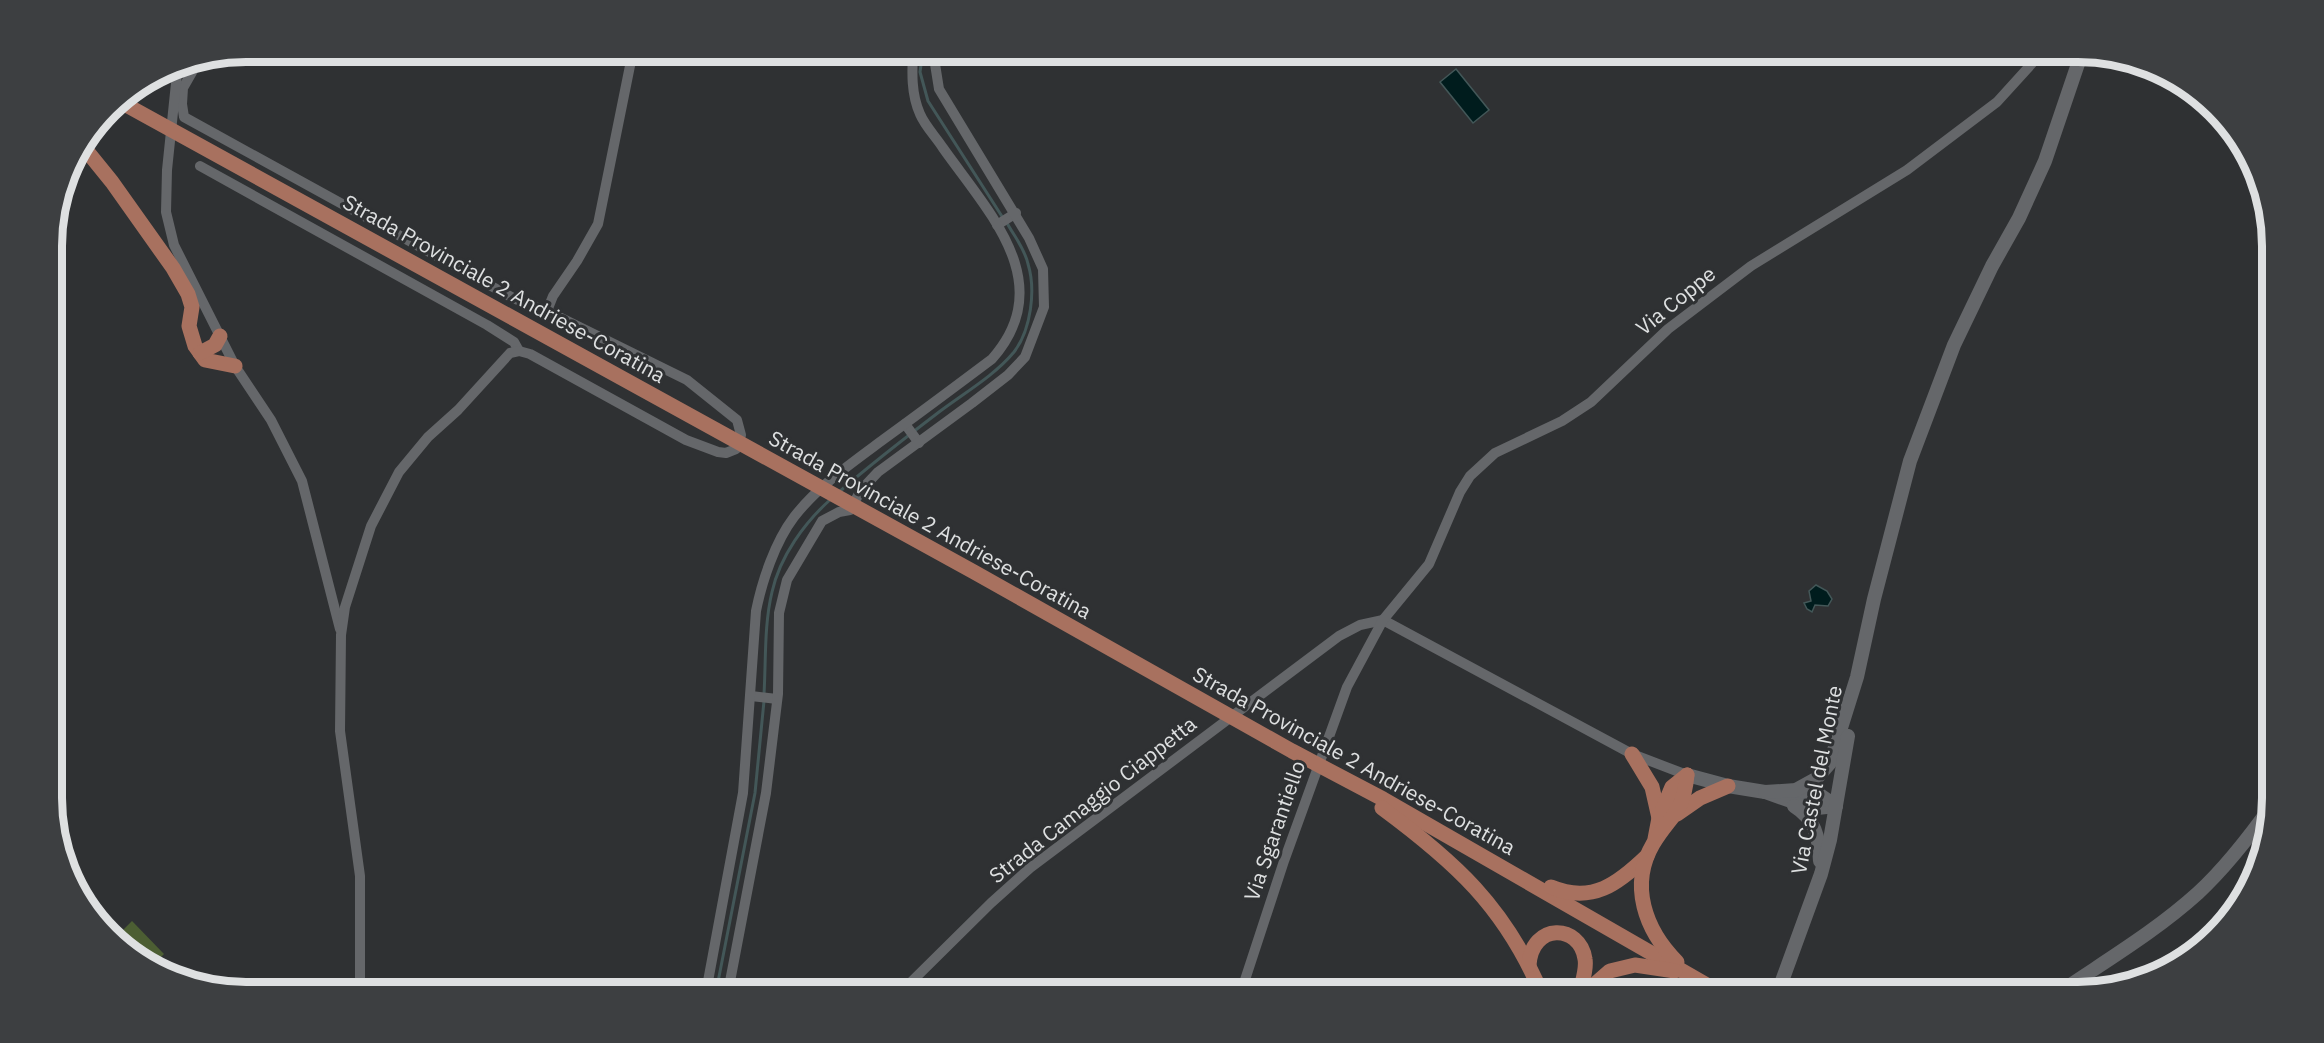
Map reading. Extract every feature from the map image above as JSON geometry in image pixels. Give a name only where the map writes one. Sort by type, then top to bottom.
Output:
[{"type":"main road","points":[[1796,790],[1816,779],[1830,763],[1837,747],[1847,704],[1857,677],[1874,599],[1911,461],[1954,345],[1992,266],[2019,218],[2045,160],[2079,62]]},
{"type":"main road","name":"Strada Provinciale 2 Andriese-Coratina","points":[[126,105],[974,572],[1223,713],[1383,800],[1700,981]]},
{"type":"main road","points":[[88,152],[112,182],[173,268],[188,294],[192,307],[189,326],[200,354],[205,360],[235,366]]},
{"type":"main road","points":[[200,354],[215,345],[220,336]]},
{"type":"main road","name":"Via Castel del Monte","points":[[1782,981],[1821,874],[1836,806],[1857,677]]},
{"type":"main road","points":[[1632,754],[1652,787],[1659,818]]},
{"type":"main road","points":[[1687,775],[1728,786],[1765,792],[1817,808],[1836,806]]},
{"type":"main road","points":[[1677,814],[1685,794],[1687,775]]},
{"type":"main road","points":[[1654,842],[1659,818],[1672,787],[1687,775]]},
{"type":"main road","points":[[1343,779],[1459,870],[1494,908],[1529,965],[1536,981]]},
{"type":"main road","points":[[1689,975],[1654,934],[1642,907],[1640,889],[1647,856],[1654,842],[1677,814],[1700,798],[1728,786]]},
{"type":"main road","points":[[1765,792],[1796,790],[1820,795],[1836,806]]},
{"type":"main road","points":[[1785,800],[1809,818],[1815,828],[1820,844],[1821,874]]},
{"type":"main road","points":[[2076,981],[2145,935],[2198,892],[2248,838],[2261,821]]},
{"type":"main road","points":[[1506,870],[1565,893],[1595,892],[1621,880],[1647,856]]},
{"type":"main road","points":[[1529,965],[1530,954],[1538,939],[1556,932],[1569,935],[1582,946],[1586,961],[1582,981]]},
{"type":"main road","points":[[1598,981],[1610,971],[1635,964],[1661,967],[1689,975]]},
{"type":"street","points":[[547,311],[553,296],[577,261],[598,224],[631,62]]},
{"type":"street","points":[[708,982],[743,793],[756,611],[761,585],[792,520],[806,502],[852,463],[992,359],[1006,343],[1015,325],[1020,279],[1015,260],[997,225],[920,114],[912,81],[913,62]]},
{"type":"street","points":[[730,982],[766,793],[777,699],[779,613],[787,579],[822,520],[839,512],[850,510],[861,490],[878,472],[1008,375],[1025,357],[1044,307],[1043,269],[1016,213],[956,120],[939,88],[935,62]]},
{"type":"street","name":"Via Coppe","points":[[1383,620],[1429,564],[1460,492],[1482,463],[1514,442],[1562,421],[1591,402],[1668,329],[1751,266],[1907,170],[1997,102],[2033,62]]},
{"type":"street","points":[[194,70],[183,88],[184,117],[513,298],[547,311],[687,380],[737,420],[741,435],[736,449],[726,453],[686,440],[538,358],[519,351],[510,353],[458,410],[428,437],[399,472],[371,526],[345,607],[341,635],[340,731],[360,876],[360,982]]},
{"type":"street","points":[[177,75],[167,170],[166,212],[174,245],[235,366],[271,420],[302,481],[341,635]]},
{"type":"street","points":[[200,166],[487,325],[514,342],[519,351]]},
{"type":"street","points":[[997,225],[1016,213]]},
{"type":"street","points":[[905,423],[919,443]]},
{"type":"street","points":[[1383,620],[1632,754],[1687,775]]},
{"type":"street","name":"Strada Camaggio Ciappetta","points":[[911,982],[1030,868],[1339,636],[1360,626],[1383,620]]},
{"type":"street","name":"Via Sgarantiello","points":[[1244,981],[1284,861],[1347,687],[1383,620]]},
{"type":"street","points":[[751,696],[777,699]]},
{"type":"street","points":[[714,949],[735,953]]},
{"type":"green space","points":[[132,921],[164,954],[158,960],[153,957],[120,933]]},
{"type":"water","points":[[1456,69],[1489,110],[1473,123],[1440,82]]},
{"type":"water","points":[[1816,585],[1827,591],[1832,599],[1828,606],[1815,605],[1812,612],[1804,603],[1811,601],[1809,591]]},
{"type":"waterway","points":[[921,62],[920,72],[928,101],[1003,218]]},
{"type":"waterway","points":[[839,492],[939,412],[988,377],[1006,361],[1020,343],[1028,321],[1032,286],[1027,258],[1007,223]]},
{"type":"waterway","points":[[764,694],[768,617],[776,579],[787,553],[803,529],[831,499]]},
{"type":"waterway","points":[[718,982],[755,793],[764,701]]}]
